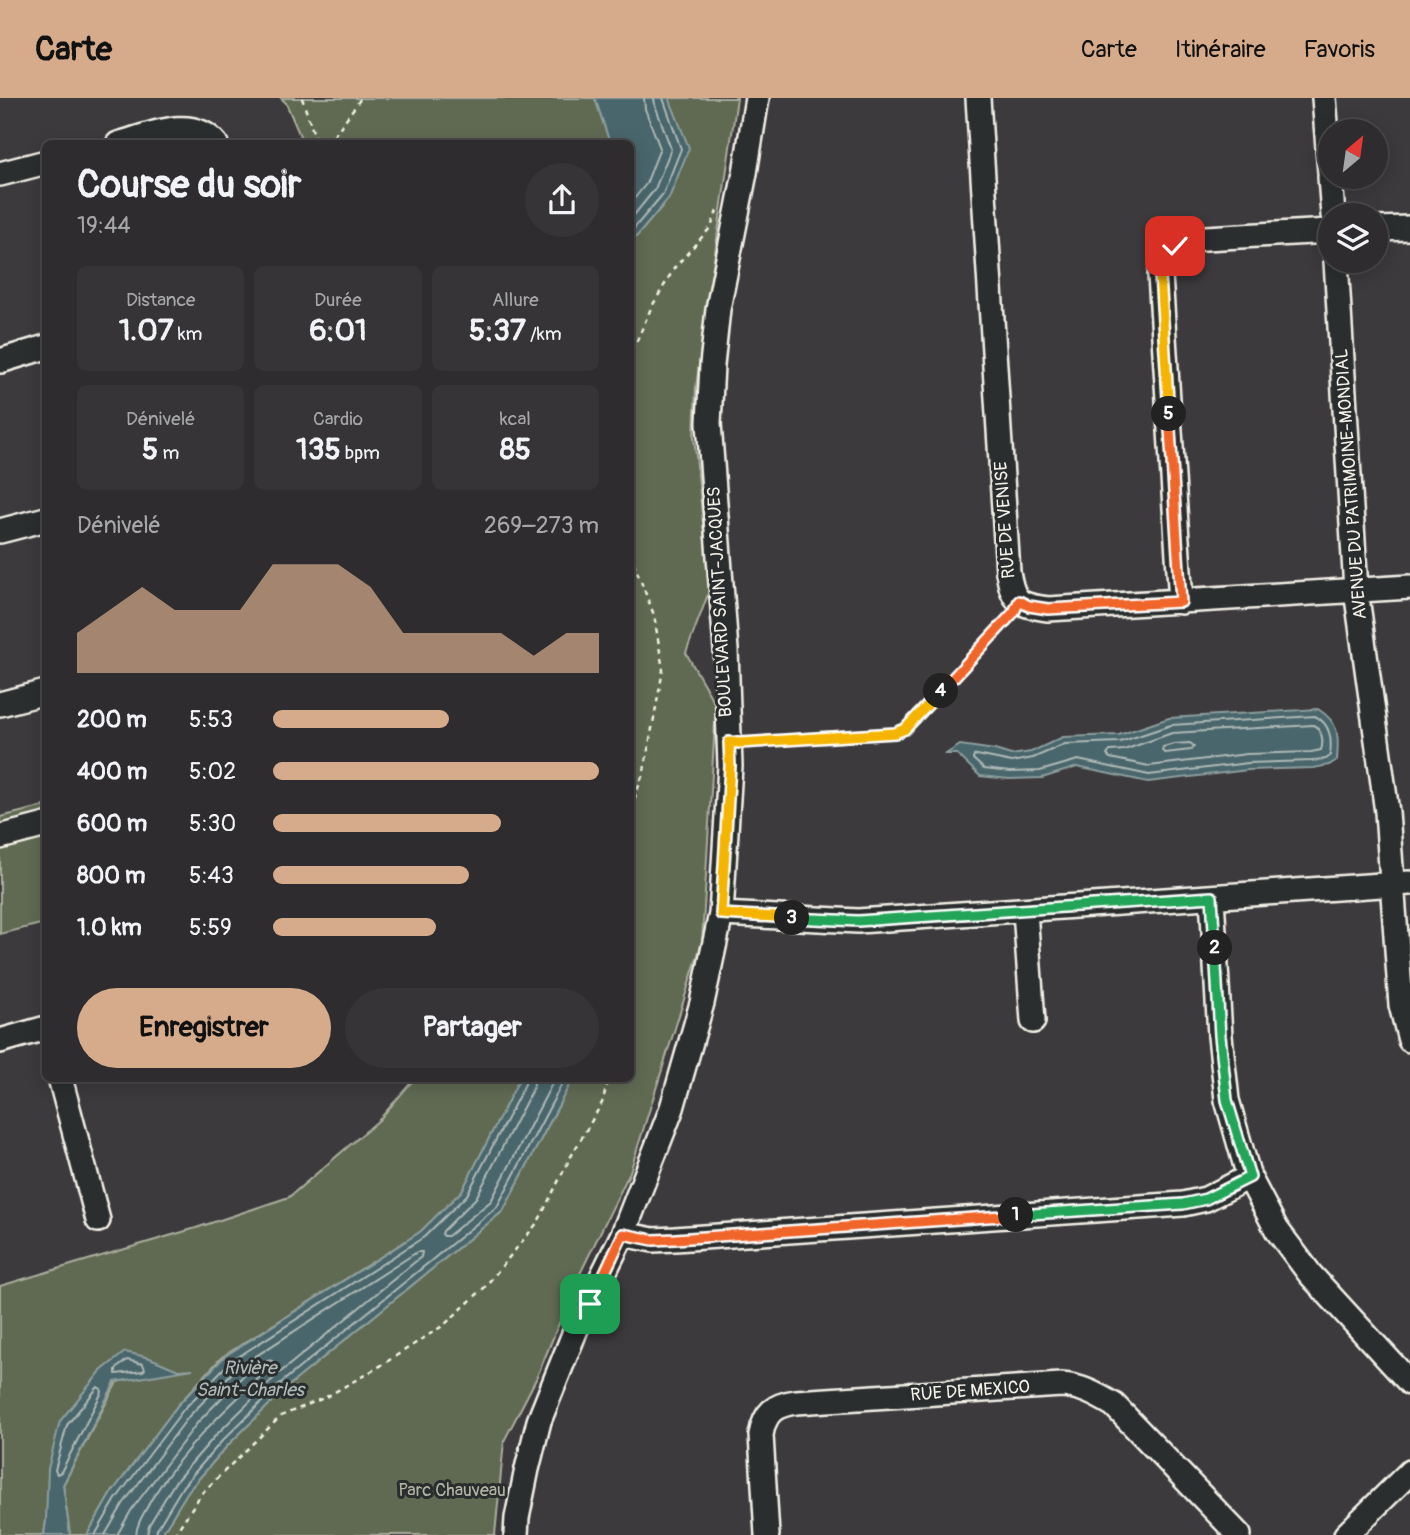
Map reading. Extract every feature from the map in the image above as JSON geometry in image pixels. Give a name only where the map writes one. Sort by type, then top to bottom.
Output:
[{"type":"street","name":"BOULEVARD SAINT-JACQUES","points":[[516,1535],[517,1518],[539,1421],[576,1329],[623,1234],[672,1108],[702,1003],[721,914],[730,766],[726,650],[709,423],[718,309],[757,98]]},
{"type":"street","name":"RUE DE VENISE","points":[[978,98],[1007,572],[1011,590],[1019,601],[1029,606],[1048,609],[1410,587]]},
{"type":"street","points":[[1324,98],[1326,119]]},
{"type":"street","points":[[132,140],[176,128],[203,132],[212,140]]},
{"type":"street","points":[[0,174],[42,163]]},
{"type":"street","points":[[1388,229],[1410,228]]},
{"type":"street","points":[[1181,602],[1160,275],[1166,255],[1188,239],[1318,232]]},
{"type":"street","name":"AVENUE DU PATRIMOINE-MONDIAL","points":[[1337,273],[1356,590],[1387,812],[1401,884],[1401,1005],[1410,1040]]},
{"type":"street","points":[[0,361],[42,348]]},
{"type":"street","points":[[0,531],[42,520]]},
{"type":"street","points":[[0,704],[42,693]]},
{"type":"street","points":[[0,837],[42,826]]},
{"type":"street","points":[[721,914],[858,921],[1401,884]]},
{"type":"street","points":[[1212,897],[1220,1036],[1227,1100],[1250,1177],[1277,1230],[1310,1274],[1410,1383]]},
{"type":"street","points":[[1025,911],[1033,1021]]},
{"type":"street","points":[[0,1041],[42,1029]]},
{"type":"street","points":[[61,1082],[97,1220]]},
{"type":"street","points":[[623,1234],[653,1240],[675,1239],[1183,1204],[1206,1199],[1250,1177]]},
{"type":"street","name":"RUE DE MEXICO","points":[[767,1535],[761,1435],[763,1422],[770,1412],[782,1404],[1061,1385],[1095,1393],[1114,1405],[1239,1535]]},
{"type":"street","points":[[1346,1535],[1410,1472]]},
{"type":"path","points":[[302,98],[316,140]]},
{"type":"path","points":[[331,140],[361,98]]},
{"type":"path","points":[[634,346],[651,308],[675,267],[710,227],[720,203]]},
{"type":"path","points":[[634,563],[654,615],[663,670],[644,771],[634,800]]},
{"type":"path","points":[[729,742],[895,733],[905,729],[1014,612],[1019,601]]},
{"type":"path","points":[[174,1535],[202,1493],[281,1416],[326,1397],[377,1368],[444,1325],[484,1288],[538,1222],[570,1158],[602,1103],[608,1082]]},
{"type":"green space","points":[[281,98],[595,98],[609,140],[302,140],[286,103]]},
{"type":"green space","name":"Parc Chauveau","points":[[669,98],[737,98],[696,387],[694,437],[710,589],[686,653],[716,706],[702,942],[630,1172],[577,1280],[536,1379],[504,1441],[495,1535],[161,1535],[188,1491],[227,1446],[287,1387],[503,1211],[571,1082],[634,1082],[634,239],[669,198],[688,148]]},
{"type":"green space","points":[[42,807],[42,924],[0,934],[0,817]]},
{"type":"green space","points":[[412,1082],[518,1082],[462,1191],[420,1232],[222,1357],[178,1405],[110,1495],[87,1535],[70,1535],[63,1485],[117,1382],[173,1369],[101,1371],[46,1521],[44,1535],[0,1535],[0,1286],[196,1228],[289,1197],[379,1120]]},
{"type":"water","points":[[595,98],[669,98],[689,148],[669,198],[634,239],[634,140],[609,140]]},
{"type":"water","points":[[1318,709],[1334,725],[1338,744],[1337,760],[1329,765],[1313,768],[1248,770],[1148,782],[1077,767],[1042,778],[1009,779],[980,776],[957,754],[946,754],[960,745],[1011,755],[1031,752],[1063,737],[1119,735],[1169,718]]},
{"type":"water","name":"Rivière Saint-Charles","points":[[518,1082],[571,1082],[503,1211],[287,1387],[227,1446],[188,1491],[161,1535],[87,1535],[110,1495],[178,1405],[225,1356],[420,1232],[462,1191]]},
{"type":"water","name":"Rivière Saint-Charles","points":[[125,1352],[150,1358],[178,1370],[193,1369],[115,1382],[63,1485],[70,1535],[44,1535],[48,1469],[60,1421],[101,1371]]},
{"type":"route","points":[[590,1304],[623,1234],[653,1240],[675,1239],[1183,1204],[1206,1199],[1250,1177],[1227,1100],[1220,1036],[1212,897],[858,921],[721,914],[730,766],[729,742],[895,733],[905,729],[1014,612],[1019,601],[1029,606],[1048,609],[1181,602],[1160,275],[1166,255],[1175,246]]}]
